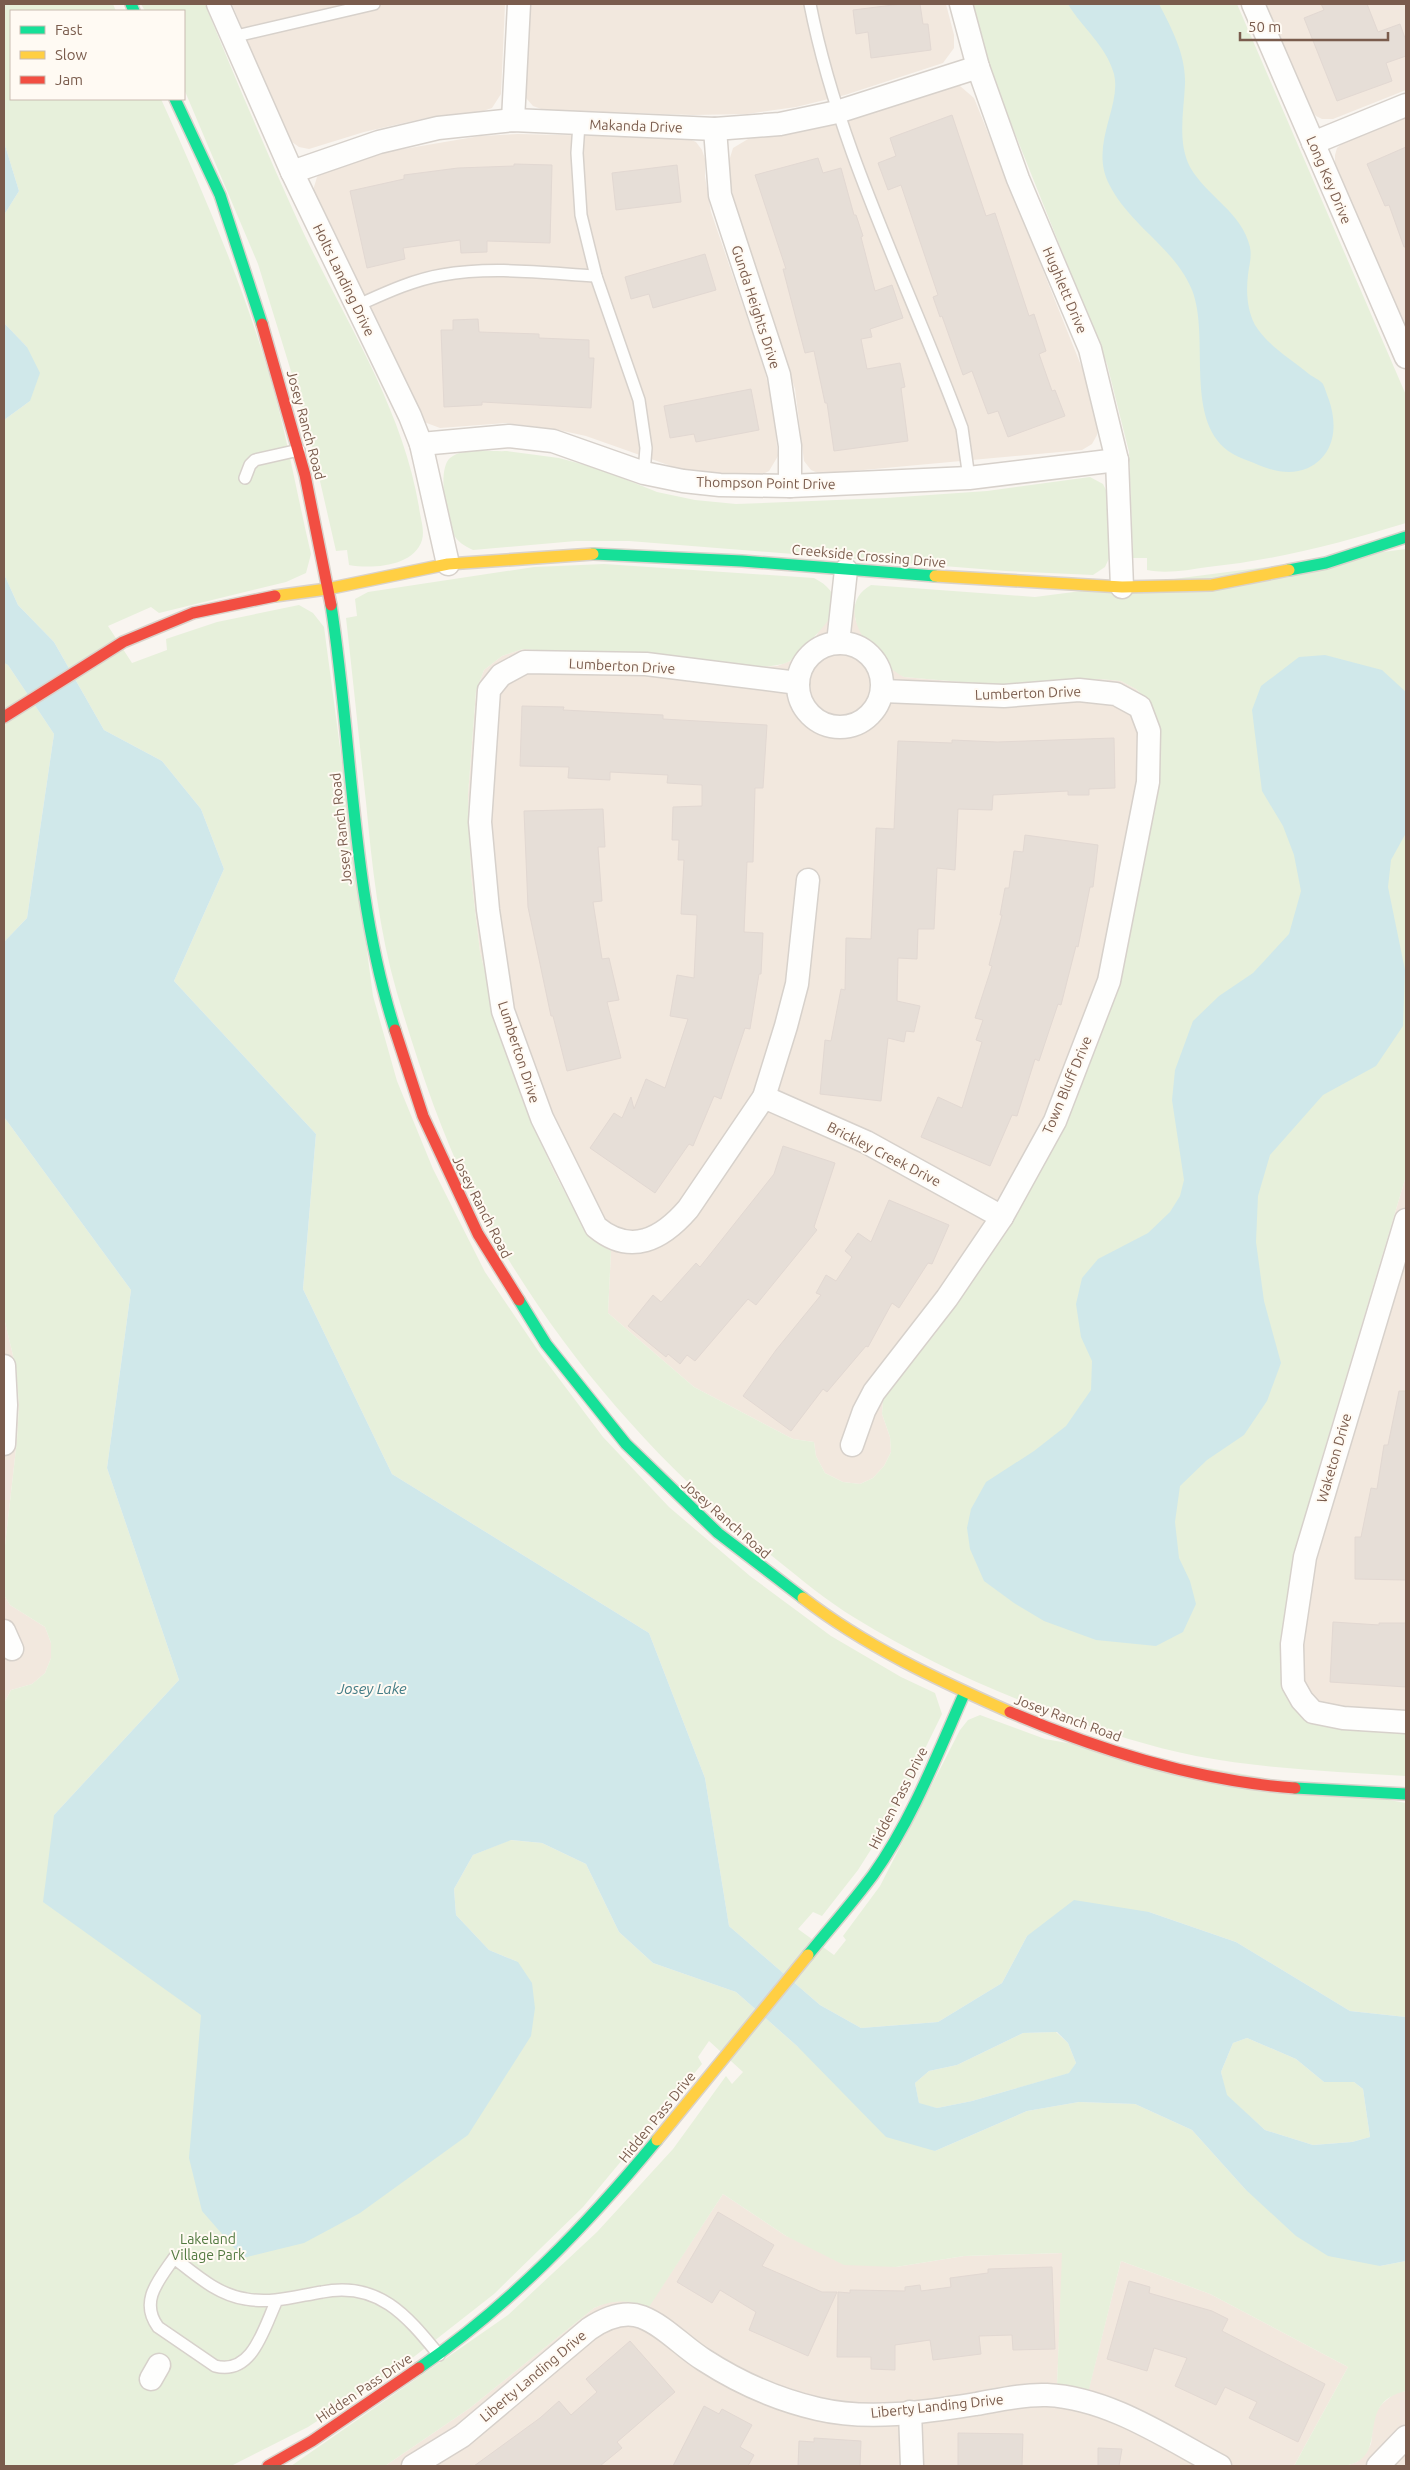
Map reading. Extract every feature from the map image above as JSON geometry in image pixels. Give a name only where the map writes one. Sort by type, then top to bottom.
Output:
[{"type":"street","name":"Holts Landing Drive","points":[[218,4],[292,172],[410,416],[421,444],[448,564]]},
{"type":"street","points":[[513,120],[519,4]]},
{"type":"street","name":"Hughlett Drive","points":[[961,4],[978,67],[1018,179],[1090,349],[1117,460],[1122,587]]},
{"type":"street","name":"Long Key Drive","points":[[1253,4],[1406,357]]},
{"type":"street","name":"Makanda Drive","points":[[292,172],[379,142],[438,128],[513,120],[715,129],[780,124],[837,112],[978,67]]},
{"type":"street","name":"Josey Ranch Road","points":[[175,100],[216,186],[266,335],[300,450],[311,500],[339,657],[356,842],[368,921],[383,991],[413,1088],[446,1170],[483,1246],[521,1309],[566,1372],[615,1433],[668,1488],[718,1535],[772,1578],[828,1618],[927,1676],[1027,1721],[1097,1747],[1163,1766],[1224,1780],[1366,1793],[1406,1794]]},
{"type":"street","points":[[1313,143],[1406,105]]},
{"type":"street","name":"Gunda Heights Drive","points":[[715,129],[720,195],[727,222],[779,376],[790,446],[790,486]]},
{"type":"street","name":"Thompson Point Drive","points":[[421,444],[509,436],[553,441],[644,473],[683,481],[720,485],[790,486],[969,478],[1117,460]]},
{"type":"street","name":"Creekside Crossing Drive","points":[[4,717],[123,642],[193,613],[267,597],[327,589],[448,564],[580,553],[994,581],[1122,587],[1212,584],[1326,563],[1406,537]]},
{"type":"street","points":[[838,643],[846,570]]},
{"type":"street","points":[[838,643],[853,645],[866,651],[876,662],[882,676],[882,691],[878,705],[870,716],[858,725],[844,728],[829,727],[816,721],[806,710],[799,697],[798,683],[800,670],[806,660],[826,645],[838,643]]},
{"type":"street","name":"Lumberton Drive","points":[[798,683],[646,664],[524,662],[501,675],[489,690],[480,822],[488,910],[503,1011],[542,1118],[596,1227],[605,1235],[630,1242],[645,1241],[664,1232],[688,1209],[764,1097],[797,984],[808,880]]},
{"type":"street","name":"Lumberton Drive","points":[[882,691],[1004,696],[1079,690],[1116,694],[1140,707]]},
{"type":"street","name":"Town Bluff Drive","points":[[852,1445],[864,1411],[874,1392],[947,1298],[1002,1217],[1055,1121],[1109,981],[1148,782],[1149,731],[1140,707]]},
{"type":"street","name":"Brickley Creek Drive","points":[[764,1097],[866,1142],[1002,1217]]},
{"type":"street","name":"Waketon Drive","points":[[1406,1220],[1305,1557],[1292,1644],[1293,1684],[1302,1700],[1313,1712],[1343,1718],[1406,1722]]},
{"type":"street","points":[[4,1366],[6,1405],[4,1444]]},
{"type":"street","name":"Hidden Pass Drive","points":[[268,2466],[320,2436],[439,2355],[505,2301],[605,2202],[873,1875],[913,1808],[964,1694]]},
{"type":"street","name":"Liberty Landing Drive","points":[[413,2466],[462,2436],[589,2329],[607,2318],[625,2315],[641,2317],[665,2331],[704,2360],[795,2404],[834,2413],[882,2414],[910,2412],[1024,2396],[1048,2395],[1070,2399],[1119,2414],[1220,2466]]},
{"type":"street","points":[[910,2412],[912,2466]]},
{"type":"street","points":[[1378,2466],[1406,2437]]},
{"type":"lane","points":[[232,36],[374,4]]},
{"type":"lane","points":[[810,4],[821,57],[848,146],[962,428],[969,478]]},
{"type":"lane","points":[[579,124],[577,153],[580,214],[596,276],[639,400],[646,440],[644,473]]},
{"type":"lane","points":[[356,306],[413,282],[440,275],[469,271],[596,276]]},
{"type":"lane","points":[[246,478],[250,465],[255,460],[300,450]]},
{"type":"lane","points":[[277,2300],[254,2350],[234,2368],[225,2368],[215,2366],[158,2327],[153,2320],[150,2300],[152,2291],[174,2258],[208,2284],[226,2294],[247,2300],[277,2300],[347,2290],[379,2298],[394,2306],[408,2318],[439,2355]]},
{"type":"shaded area","points":[[232,4],[505,4],[501,94],[492,108],[480,112],[426,118],[364,132],[309,149],[299,147],[292,142],[286,133]]},
{"type":"shaded area","points":[[529,4],[946,4],[954,35],[954,48],[943,63],[845,95],[796,107],[747,114],[693,115],[544,110],[533,106],[526,98]]},
{"type":"shaded area","points":[[1264,4],[1406,4],[1406,90],[1333,119],[1322,119],[1316,116],[1308,107]]},
{"type":"shaded area","points":[[952,86],[960,86],[974,98],[1088,383],[1098,422],[1097,435],[1092,444],[1082,450],[820,474],[811,470],[804,461],[795,389],[735,207],[729,161],[733,148],[748,139],[813,128]]},
{"type":"shaded area","points":[[1406,115],[1406,332],[1335,167],[1335,155],[1337,148],[1346,140]]},
{"type":"shaded area","points":[[518,134],[687,138],[696,142],[702,150],[705,159],[705,177],[711,212],[762,361],[772,399],[778,456],[769,471],[759,476],[723,476],[685,471],[586,436],[554,429],[506,423],[440,428],[424,422],[314,196],[317,177],[326,169],[380,153],[480,136]]},
{"type":"shaded area","points":[[834,603],[855,604],[855,619],[868,645],[883,662],[904,677],[995,685],[1100,679],[1121,681],[1136,689],[1147,700],[1158,723],[1159,749],[1152,813],[1140,885],[1122,957],[1009,1223],[978,1273],[935,1334],[890,1388],[883,1401],[882,1414],[890,1437],[891,1452],[884,1466],[873,1478],[860,1484],[843,1482],[825,1473],[816,1456],[814,1442],[793,1439],[694,1387],[608,1313],[611,1251],[593,1240],[554,1172],[523,1102],[505,1051],[480,952],[471,876],[468,795],[476,691],[484,670],[502,656],[523,649],[759,667],[777,666],[790,661],[814,640]]},
{"type":"shaded area","points":[[1406,1176],[1406,1733],[1322,1724],[1284,1664],[1305,1525],[1317,1474]]},
{"type":"shaded area","points":[[4,1318],[16,1368],[19,1405],[17,1440],[4,1554]]},
{"type":"shaded area","points":[[4,1595],[10,1605],[45,1627],[51,1643],[51,1658],[45,1673],[32,1684],[11,1690],[4,1703]]},
{"type":"shaded area","points":[[723,2194],[786,2236],[896,2267],[964,2256],[1063,2253],[1057,2385],[1088,2392],[1121,2261],[1210,2294],[1348,2367],[1294,2466],[385,2466],[470,2408],[594,2308],[608,2302],[630,2300],[649,2306]]},
{"type":"shaded area","points":[[1406,2391],[1406,2466],[1346,2466],[1357,2462],[1366,2453],[1371,2444],[1374,2416],[1381,2405],[1395,2393]]},
{"type":"green space","points":[[4,4],[113,4],[116,10],[10,10],[10,100],[161,100],[220,236],[259,341],[282,421],[311,554],[306,573],[286,582],[159,613],[151,607],[108,626],[132,663],[167,650],[166,639],[217,622],[299,605],[313,613],[324,627],[373,996],[397,1081],[433,1169],[485,1272],[539,1352],[603,1437],[669,1507],[750,1576],[831,1636],[901,1677],[935,1693],[942,1714],[891,1818],[858,1870],[822,1916],[813,1912],[798,1929],[834,1955],[846,1940],[843,1936],[880,1886],[960,1730],[968,1720],[980,1715],[1045,1739],[1406,1803],[1406,2017],[1350,2011],[1236,1942],[1149,1912],[1027,1936],[1002,1983],[938,2022],[861,2028],[820,2005],[729,1926],[705,1778],[649,1633],[392,1474],[303,1289],[316,1134],[174,981],[224,869],[201,809],[162,761],[104,730],[54,642],[18,605],[4,574],[4,420],[30,401],[27,347],[4,323],[4,215],[19,191],[4,142]]},
{"type":"green space","points":[[141,4],[205,4],[297,219],[368,360],[399,432],[411,469],[423,532],[422,540],[417,549],[401,561],[369,567],[349,565],[347,550],[336,551],[306,420],[258,264],[185,91],[185,10],[144,10]]},
{"type":"green space","points":[[972,4],[1237,4],[1406,395],[1406,523],[1333,544],[1233,564],[1162,572],[1147,570],[1147,558],[1133,558],[1129,452],[1107,364],[992,76]]},
{"type":"green space","points":[[507,451],[559,458],[600,469],[657,492],[695,500],[736,504],[886,498],[987,491],[1090,477],[1103,484],[1110,498],[1111,554],[1105,567],[1093,575],[1006,571],[629,541],[576,541],[473,550],[457,539],[450,526],[443,483],[446,464],[450,458],[462,452]]},
{"type":"green space","points":[[1406,549],[1406,1176],[1317,1474],[1305,1525],[1290,1696],[1406,1733],[1406,1776],[1275,1767],[1196,1756],[1145,1744],[1094,1728],[981,1684],[904,1647],[855,1618],[825,1597],[730,1521],[644,1437],[566,1345],[531,1295],[499,1244],[470,1191],[448,1143],[429,1094],[397,993],[385,946],[371,850],[346,618],[357,616],[355,599],[368,592],[534,567],[604,564],[814,578],[827,587],[833,596],[832,614],[826,624],[791,660],[779,665],[759,667],[523,649],[502,656],[484,670],[476,691],[468,795],[471,876],[480,952],[505,1051],[523,1102],[554,1172],[593,1240],[611,1251],[608,1313],[694,1387],[793,1439],[814,1442],[816,1456],[825,1473],[843,1482],[860,1484],[873,1478],[884,1466],[891,1452],[890,1437],[882,1414],[883,1401],[890,1388],[935,1334],[978,1273],[1009,1223],[1122,957],[1140,885],[1152,813],[1159,749],[1158,723],[1147,700],[1136,689],[1121,681],[1100,679],[995,685],[904,677],[882,660],[862,635],[856,621],[855,608],[859,595],[871,585],[1035,597]]},
{"type":"green space","points":[[4,663],[8,665],[54,734],[27,918],[4,942]]},
{"type":"green space","name":"Lakeland Village Park","points":[[4,1117],[131,1290],[107,1468],[179,1680],[54,1815],[518,1962],[489,1950],[456,1915],[454,1889],[473,1855],[510,1840],[542,1843],[586,1864],[619,1932],[653,1963],[736,1992],[797,2046],[935,2151],[1027,2111],[1079,2102],[1135,2104],[1192,2130],[1245,2189],[1380,2266],[1406,2261],[1406,2391],[1391,2397],[1381,2405],[1376,2415],[1369,2447],[1364,2456],[1355,2463],[1341,2466],[1294,2466],[1348,2367],[1210,2294],[1121,2261],[1088,2393],[1057,2386],[1062,2253],[964,2256],[896,2267],[844,2265],[786,2236],[723,2194],[649,2307],[635,2303],[615,2302],[594,2308],[470,2408],[385,2466],[291,2466],[508,2315],[597,2232],[673,2149],[726,2076],[732,2084],[743,2072],[709,2041],[698,2057],[702,2064],[583,2207],[494,2294],[406,2363],[308,2427],[231,2466],[4,2466],[4,1703],[11,1690],[32,1684],[45,1673],[51,1658],[51,1643],[45,1627],[10,1605],[4,1595],[4,1554],[17,1440],[19,1405],[16,1368],[4,1318]]},
{"type":"green space","points":[[1056,2032],[1068,2043],[1076,2063],[1070,2073],[972,2101],[937,2108],[919,2104],[915,2083],[929,2071],[957,2065],[1023,2033]]},
{"type":"green space","points":[[1247,2038],[1296,2059],[1324,2082],[1354,2082],[1363,2089],[1370,2137],[1352,2142],[1313,2145],[1265,2130],[1226,2095],[1221,2072],[1233,2043]]},
{"type":"water","points":[[1068,4],[1159,4],[1164,13],[1181,53],[1185,73],[1182,137],[1186,157],[1197,178],[1232,214],[1246,235],[1251,251],[1247,294],[1252,319],[1266,339],[1322,383],[1329,400],[1333,420],[1332,439],[1324,456],[1308,468],[1295,472],[1281,472],[1268,468],[1238,457],[1217,440],[1208,422],[1203,402],[1197,310],[1192,290],[1175,261],[1128,212],[1109,184],[1102,155],[1114,99],[1114,74],[1100,45]]},
{"type":"water","points":[[4,142],[19,191],[4,215]]},
{"type":"water","points":[[4,323],[27,347],[40,373],[30,401],[4,420]]},
{"type":"water","name":"Josey Lake","points":[[4,574],[18,605],[54,642],[104,730],[162,761],[201,809],[224,869],[174,981],[316,1134],[303,1289],[392,1474],[649,1633],[705,1778],[729,1926],[820,2005],[861,2028],[938,2022],[1002,1983],[1027,1936],[1074,1900],[1149,1912],[1236,1942],[1350,2011],[1406,2017],[1406,2261],[1380,2266],[1328,2256],[1296,2236],[1245,2189],[1192,2130],[1135,2104],[1079,2102],[1027,2111],[935,2151],[886,2137],[797,2046],[736,1992],[653,1963],[619,1932],[586,1864],[542,1843],[511,1840],[473,1855],[454,1889],[456,1915],[489,1950],[518,1962],[532,1983],[535,2008],[531,2036],[468,2135],[360,2213],[304,2243],[243,2258],[202,2211],[189,2158],[201,2015],[43,1902],[54,1815],[179,1680],[107,1468],[131,1290],[4,1117],[4,942],[27,918],[54,734],[8,665],[4,663]],"holes":[[[1057,2032],[1068,2043],[1076,2063],[1069,2073],[972,2101],[937,2108],[919,2103],[915,2083],[929,2071],[957,2065],[1023,2033]],[[1247,2038],[1296,2059],[1324,2082],[1354,2082],[1363,2089],[1370,2137],[1352,2142],[1313,2145],[1265,2130],[1227,2095],[1221,2072],[1233,2043]]]},
{"type":"water","points":[[1325,655],[1382,670],[1406,692],[1406,833],[1391,860],[1388,887],[1405,970],[1403,1026],[1376,1066],[1323,1095],[1270,1155],[1258,1196],[1256,1242],[1264,1301],[1281,1363],[1267,1401],[1244,1435],[1207,1460],[1180,1486],[1175,1522],[1179,1558],[1190,1581],[1196,1604],[1183,1632],[1156,1646],[1096,1640],[1044,1621],[1014,1603],[984,1581],[970,1549],[967,1528],[971,1509],[986,1482],[1034,1451],[1066,1426],[1091,1390],[1092,1361],[1081,1337],[1076,1304],[1082,1278],[1098,1259],[1148,1233],[1170,1212],[1180,1196],[1184,1180],[1172,1100],[1175,1070],[1193,1021],[1219,996],[1253,973],[1289,934],[1301,891],[1294,855],[1283,826],[1262,791],[1252,710],[1261,686],[1299,657]]},
{"type":"building","points":[[901,4],[920,4],[923,24],[928,24],[931,50],[871,58],[868,32],[856,34],[853,10]]},
{"type":"building","points":[[1321,4],[1367,4],[1378,32],[1400,24],[1406,41],[1406,56],[1386,63],[1392,81],[1337,101],[1304,18],[1324,10]]},
{"type":"building","points":[[952,115],[986,216],[995,213],[1029,316],[1034,314],[1046,351],[1039,354],[1052,391],[1055,390],[1065,416],[1008,437],[998,411],[988,414],[972,371],[963,375],[942,316],[940,317],[933,297],[938,295],[901,185],[888,190],[878,163],[896,156],[890,138]]},
{"type":"building","points":[[1406,147],[1406,247],[1404,247],[1389,205],[1385,206],[1367,164]]},
{"type":"building","points":[[818,158],[823,173],[841,168],[854,215],[856,215],[863,236],[861,237],[875,291],[892,285],[903,318],[870,329],[872,337],[861,339],[867,369],[900,363],[905,387],[901,388],[908,441],[834,451],[827,403],[825,403],[814,351],[805,353],[783,269],[786,269],[755,175]]},
{"type":"building","points":[[514,164],[552,165],[550,243],[487,241],[487,252],[461,253],[460,240],[403,248],[405,259],[367,268],[350,191],[404,179],[404,175],[458,168],[514,166]]},
{"type":"building","points":[[677,165],[681,202],[616,210],[612,173]]},
{"type":"building","points":[[705,254],[716,290],[653,308],[649,294],[631,299],[625,277]]},
{"type":"building","points":[[478,319],[479,332],[539,334],[539,338],[589,340],[589,358],[594,358],[591,408],[482,402],[482,405],[444,407],[441,330],[453,330],[453,320]]},
{"type":"building","points":[[751,389],[759,430],[696,442],[694,434],[670,438],[664,406]]},
{"type":"building","points":[[522,706],[564,707],[563,710],[663,715],[663,719],[767,725],[763,788],[755,788],[753,862],[747,862],[744,932],[763,933],[761,974],[759,974],[750,1029],[745,1028],[721,1099],[714,1096],[693,1146],[689,1144],[655,1193],[590,1148],[614,1113],[622,1118],[631,1097],[634,1109],[646,1079],[665,1088],[688,1019],[670,1016],[677,975],[694,978],[697,915],[681,914],[684,860],[678,860],[679,840],[672,840],[673,807],[702,806],[702,785],[667,783],[668,775],[610,772],[610,780],[568,778],[569,767],[520,766]]},
{"type":"building","points":[[1114,738],[1115,788],[1089,789],[1089,795],[1068,795],[1068,791],[993,795],[992,810],[958,809],[955,870],[937,868],[934,929],[918,929],[917,959],[898,958],[897,1001],[920,1006],[914,1032],[906,1031],[904,1042],[888,1038],[881,1101],[820,1094],[825,1040],[831,1041],[841,989],[845,990],[846,938],[871,939],[876,828],[894,829],[898,741],[952,743],[952,740],[997,742]]},
{"type":"building","points":[[603,809],[605,847],[598,847],[602,901],[593,902],[602,959],[609,958],[619,1000],[607,1002],[621,1058],[567,1071],[553,1016],[551,1016],[528,907],[524,811]]},
{"type":"building","points":[[1025,835],[1098,845],[1093,887],[1090,887],[1078,947],[1076,946],[1061,1005],[1058,1004],[1039,1061],[1035,1059],[1017,1116],[1012,1115],[990,1166],[921,1137],[938,1097],[962,1108],[982,1042],[976,1040],[983,1020],[975,1018],[992,966],[989,965],[1002,915],[1000,915],[1005,888],[1009,888],[1014,851],[1023,852]]},
{"type":"building","points":[[783,1146],[835,1163],[814,1227],[817,1230],[756,1305],[748,1299],[695,1361],[687,1355],[680,1364],[668,1354],[666,1357],[628,1326],[653,1295],[661,1302],[696,1263],[700,1267],[774,1174]]},
{"type":"building","points":[[889,1200],[949,1225],[932,1264],[928,1263],[899,1308],[892,1303],[868,1347],[866,1346],[827,1392],[823,1389],[791,1431],[743,1396],[776,1350],[821,1295],[816,1293],[826,1275],[836,1281],[852,1257],[845,1251],[858,1233],[871,1242]]},
{"type":"building","points":[[1399,1391],[1406,1391],[1406,1580],[1355,1579],[1355,1537],[1361,1537],[1371,1488],[1377,1489],[1384,1445],[1388,1445]]},
{"type":"building","points":[[1333,1622],[1379,1625],[1379,1623],[1406,1623],[1406,1687],[1330,1682]]},
{"type":"building","points":[[718,2212],[774,2245],[762,2266],[822,2292],[837,2292],[808,2356],[749,2330],[756,2312],[720,2290],[712,2303],[677,2282]]},
{"type":"building","points":[[1052,2267],[1055,2349],[1013,2350],[1012,2335],[979,2336],[981,2354],[933,2360],[930,2340],[895,2345],[895,2370],[871,2369],[871,2357],[837,2357],[838,2292],[850,2293],[850,2290],[905,2291],[905,2287],[920,2285],[921,2291],[951,2287],[950,2278],[988,2273],[988,2269]]},
{"type":"building","points":[[1129,2281],[1150,2287],[1149,2293],[1212,2311],[1228,2319],[1222,2331],[1325,2384],[1298,2442],[1249,2418],[1257,2402],[1225,2387],[1216,2405],[1175,2386],[1187,2358],[1154,2348],[1147,2371],[1107,2359]]},
{"type":"building","points":[[630,2341],[675,2392],[617,2442],[622,2448],[600,2466],[474,2466],[540,2418],[559,2401],[571,2415],[597,2392],[586,2379]]},
{"type":"building","points":[[704,2406],[719,2414],[722,2409],[752,2425],[740,2447],[754,2455],[748,2466],[673,2466]]},
{"type":"building","points":[[958,2433],[1023,2434],[1022,2466],[958,2466]]},
{"type":"building","points":[[814,2438],[861,2441],[860,2466],[798,2466],[799,2441],[814,2442]]},
{"type":"building","points":[[1098,2448],[1122,2449],[1119,2466],[1098,2466]]},
{"type":"traffic: fast","points":[[131,4],[134,10]]},
{"type":"traffic: fast","points":[[175,100],[220,195],[262,324]]},
{"type":"traffic: fast","points":[[1289,570],[1326,563],[1406,537]]},
{"type":"traffic: fast","points":[[593,554],[742,561],[935,576]]},
{"type":"traffic: fast","points":[[331,605],[361,872],[381,978],[395,1030]]},
{"type":"traffic: fast","points":[[519,1300],[546,1344],[626,1444],[718,1533],[803,1598]]},
{"type":"traffic: fast","points":[[808,1955],[873,1875],[887,1854],[912,1810],[964,1694]]},
{"type":"traffic: fast","points":[[1295,1788],[1406,1794]]},
{"type":"traffic: fast","points":[[419,2368],[485,2318],[516,2291],[575,2233],[657,2140]]},
{"type":"traffic: slow","points":[[275,596],[327,589],[448,564],[593,554]]},
{"type":"traffic: slow","points":[[935,576],[1122,587],[1212,585],[1289,570]]},
{"type":"traffic: slow","points":[[803,1598],[851,1632],[877,1647],[929,1675],[1010,1712]]},
{"type":"traffic: slow","points":[[657,2140],[808,1955]]},
{"type":"traffic: jam","points":[[262,324],[305,475],[331,605]]},
{"type":"traffic: jam","points":[[4,717],[123,642],[193,613],[275,596]]},
{"type":"traffic: jam","points":[[395,1030],[423,1116],[478,1234],[519,1300]]},
{"type":"traffic: jam","points":[[1010,1712],[1079,1739],[1150,1762],[1222,1779],[1295,1788]]},
{"type":"traffic: jam","points":[[268,2466],[312,2441],[419,2368]]}]
